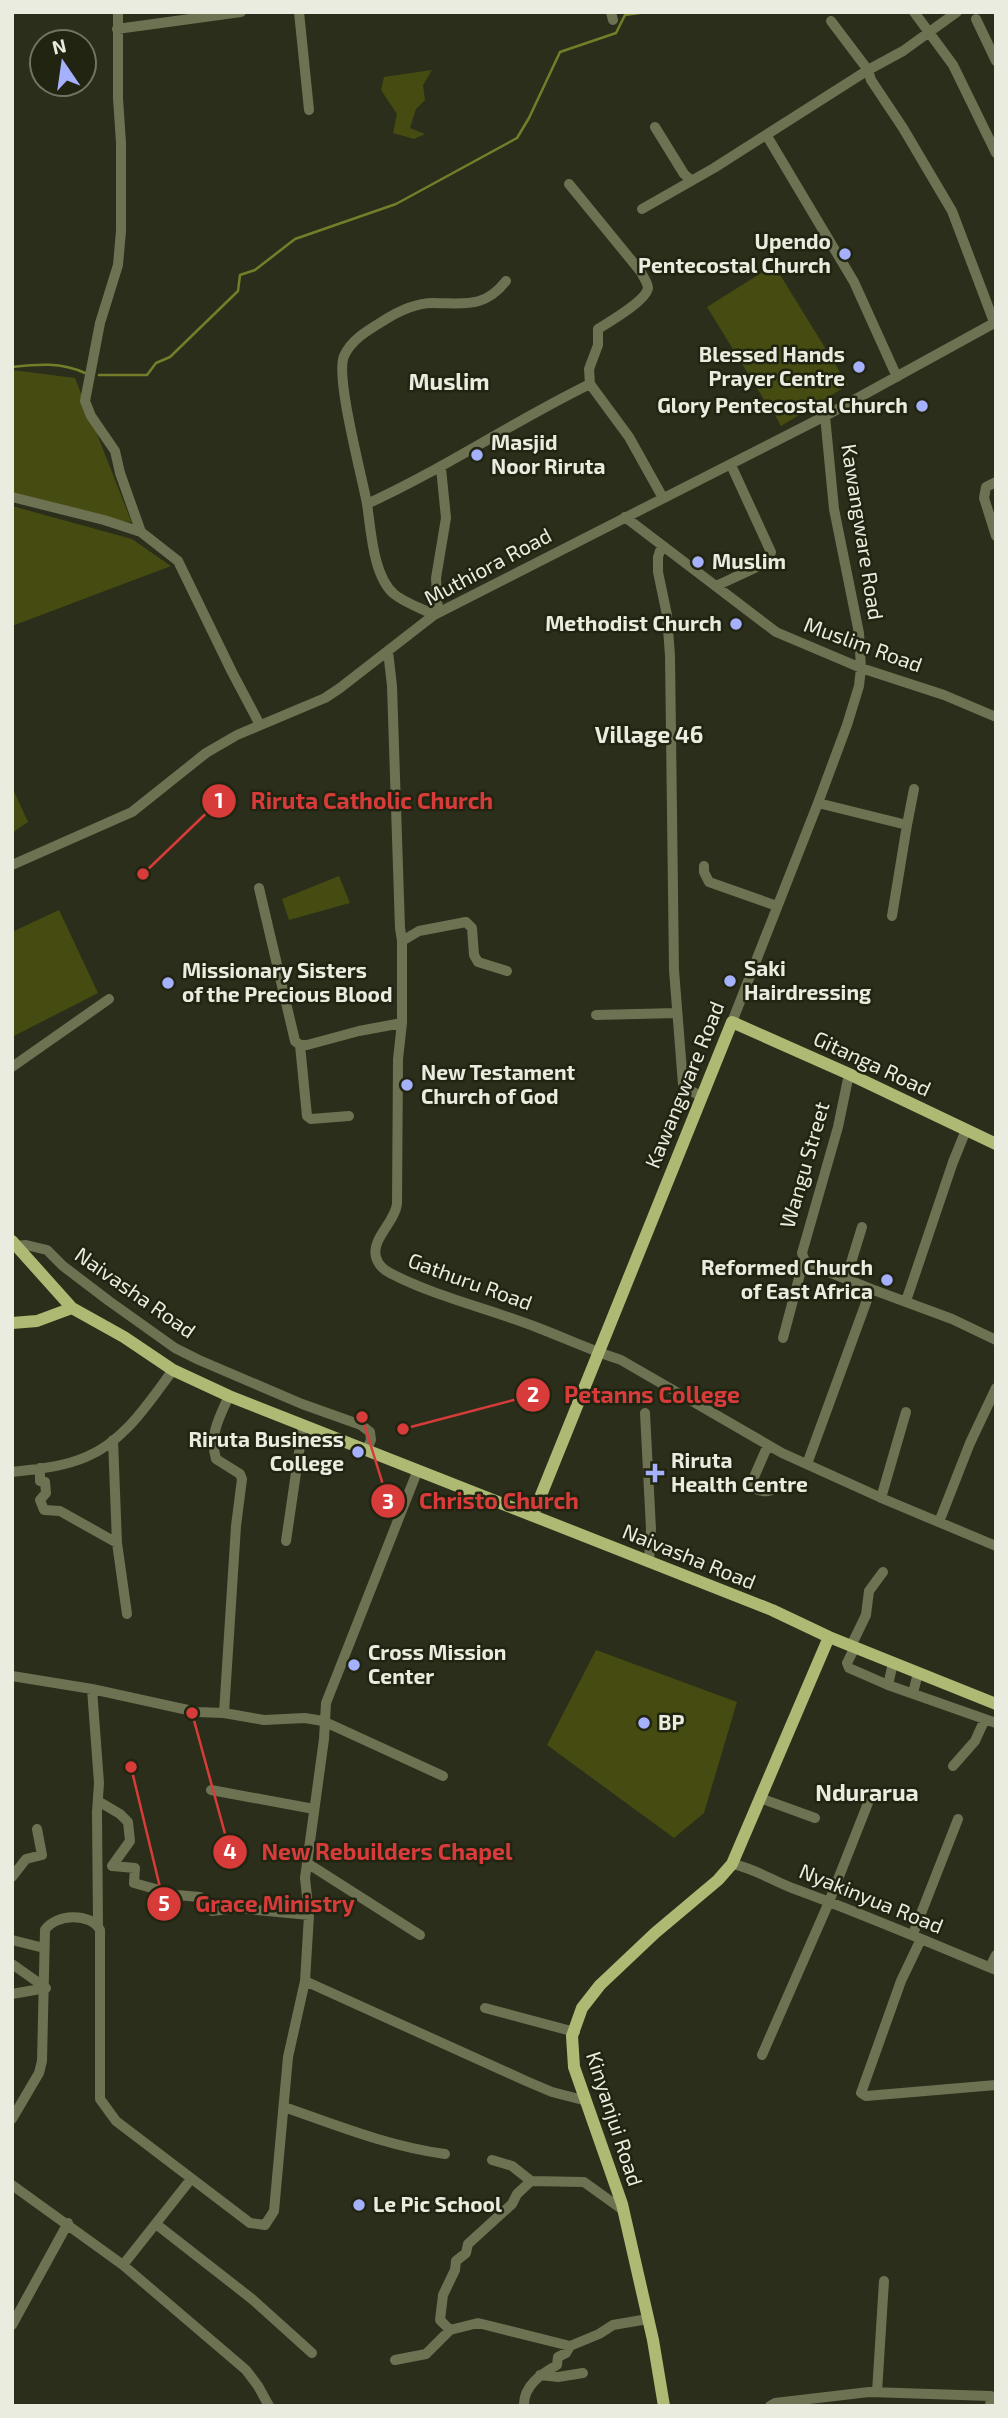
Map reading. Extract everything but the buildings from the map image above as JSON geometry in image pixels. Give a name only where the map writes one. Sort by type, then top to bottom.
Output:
[{"type":"main road","name":"Gitanga Road","points":[[732,1022],[996,1144]]},
{"type":"main road","name":"Kawangware Road","points":[[533,1515],[732,1022]]},
{"type":"main road","name":"Naivasha Road","points":[[14,1244],[72,1308],[124,1336],[173,1370],[229,1396],[772,1610],[829,1637],[996,1704]]},
{"type":"main road","points":[[12,1323],[37,1321],[72,1308]]},
{"type":"main road","points":[[732,1864],[829,1637]]},
{"type":"main road","name":"Kinyanjui Road","points":[[664,2406],[648,2319],[623,2210],[583,2100],[572,2058],[572,2036],[582,2008],[600,1985],[655,1933],[718,1880],[732,1864]]},
{"type":"street","points":[[118,12],[121,232],[118,265],[100,323],[85,401],[91,416],[115,451],[141,532]]},
{"type":"street","points":[[117,29],[241,12]]},
{"type":"street","points":[[299,12],[309,110]]},
{"type":"street","points":[[914,12],[953,65],[996,153]]},
{"type":"street","points":[[642,209],[903,51],[957,12]]},
{"type":"street","points":[[976,19],[996,61]]},
{"type":"street","points":[[831,21],[868,70],[871,80],[952,211],[995,322]]},
{"type":"street","points":[[655,127],[684,174],[691,180]]},
{"type":"street","points":[[767,135],[854,282],[897,377]]},
{"type":"street","points":[[569,184],[641,272],[648,285],[647,291],[638,301],[598,329],[598,345],[589,369],[590,384],[629,437],[663,498]]},
{"type":"street","points":[[441,468],[446,518],[436,578],[436,614],[401,599],[384,582],[373,542],[340,368],[351,343],[392,315],[431,303],[460,305],[475,302],[494,294],[506,281]]},
{"type":"street","name":"Muthiora Road","points":[[12,864],[132,813],[206,754],[260,724],[325,698],[436,614],[825,416],[995,322]]},
{"type":"street","points":[[367,503],[441,468],[525,417],[590,384]]},
{"type":"street","name":"Kawangware Road","points":[[732,1022],[818,803],[855,701],[861,668],[856,609],[834,509],[825,416]]},
{"type":"street","points":[[716,586],[768,562],[771,558],[731,464]]},
{"type":"street","points":[[996,482],[986,487],[984,498],[996,536]]},
{"type":"street","points":[[12,497],[141,532],[178,561],[260,724]]},
{"type":"street","name":"Muslim Road","points":[[625,517],[776,632],[861,668],[944,695],[996,717]]},
{"type":"street","points":[[662,545],[658,564],[667,615],[670,656],[674,970],[677,1013],[684,1084],[687,1089],[701,1096]]},
{"type":"street","name":"Gathuru Road","points":[[388,651],[392,685],[402,941],[402,1023],[398,1059],[397,1204],[394,1217],[378,1241],[375,1255],[379,1264],[386,1271],[432,1292],[536,1327],[621,1360],[768,1445],[881,1498],[996,1546]]},
{"type":"street","points":[[892,916],[914,789]]},
{"type":"street","points":[[818,803],[907,825]]},
{"type":"street","points":[[704,866],[709,882],[777,906]]},
{"type":"street","points":[[259,888],[295,1041],[300,1045],[307,1116],[311,1119],[349,1116]]},
{"type":"street","points":[[402,941],[419,931],[466,922],[472,928],[474,955],[478,962],[507,971]]},
{"type":"street","points":[[12,1067],[109,999]]},
{"type":"street","points":[[596,1014],[677,1013]]},
{"type":"street","points":[[300,1045],[402,1023]]},
{"type":"street","name":"Wangu Street","points":[[849,1074],[838,1127],[817,1204],[803,1243],[804,1259],[809,1264],[906,1301],[996,1340]]},
{"type":"street","points":[[906,1301],[966,1130]]},
{"type":"street","points":[[846,1279],[862,1227]]},
{"type":"street","name":"Naivasha Road","points":[[14,1244],[47,1250],[63,1266],[175,1348],[302,1404],[361,1425],[370,1432],[366,1451]]},
{"type":"street","points":[[783,1338],[804,1259]]},
{"type":"street","points":[[807,1464],[871,1289]]},
{"type":"street","points":[[12,1472],[68,1464],[89,1456],[132,1423],[173,1370]]},
{"type":"street","points":[[939,1522],[996,1388]]},
{"type":"street","points":[[224,1713],[236,1526],[242,1479],[240,1474],[216,1459],[212,1438],[216,1422],[229,1396]]},
{"type":"street","points":[[286,1541],[302,1404]]},
{"type":"street","points":[[881,1498],[906,1412]]},
{"type":"street","points":[[645,1413],[652,1529],[649,1561]]},
{"type":"street","points":[[113,1440],[117,1543],[127,1614]]},
{"type":"street","points":[[768,1445],[751,1484],[765,1492],[772,1491],[775,1487]]},
{"type":"street","points":[[40,1468],[40,1481],[46,1482],[46,1493],[40,1500],[44,1510],[60,1511],[117,1543]]},
{"type":"street","points":[[92,1689],[99,1783],[100,2099],[116,2121],[191,2179],[250,2223],[265,2225],[274,2206],[288,2057],[305,1981],[309,1915],[305,1878],[324,1739],[326,1703],[417,1472]]},
{"type":"street","points":[[883,1572],[869,1591],[863,1622],[847,1663],[849,1668],[996,1724]]},
{"type":"street","points":[[888,1685],[893,1663]]},
{"type":"street","points":[[912,1693],[918,1673]]},
{"type":"street","points":[[12,1676],[92,1689],[197,1712],[224,1713],[264,1720],[305,1718],[323,1721],[443,1776]]},
{"type":"street","points":[[973,1716],[978,1697]]},
{"type":"street","points":[[953,1766],[975,1741],[985,1719]]},
{"type":"street","points":[[211,1790],[314,1809]]},
{"type":"street","points":[[760,1798],[815,1818]]},
{"type":"street","points":[[98,1801],[128,1822],[130,1841],[112,1866],[135,1868],[135,1883],[177,1895],[200,1897],[212,1910],[237,1908],[309,1915]]},
{"type":"street","points":[[762,2055],[829,1902],[868,1803]]},
{"type":"street","points":[[958,1819],[861,2093],[866,2096],[996,2085]]},
{"type":"street","points":[[12,1877],[26,1859],[42,1855],[37,1829]]},
{"type":"street","points":[[307,1863],[420,1935]]},
{"type":"street","name":"Nyakinyua Road","points":[[732,1864],[748,1867],[776,1882],[993,1969]]},
{"type":"street","points":[[12,2119],[41,2068],[46,1930],[49,1924],[60,1919],[80,1918],[98,1926]]},
{"type":"street","points":[[12,1940],[44,1948]]},
{"type":"street","points":[[993,1969],[996,1955]]},
{"type":"street","points":[[12,1964],[46,1987]]},
{"type":"street","points":[[305,1981],[526,2081],[552,2092],[583,2100]]},
{"type":"street","points":[[12,1994],[46,1987]]},
{"type":"street","points":[[485,2008],[575,2032]]},
{"type":"street","points":[[284,2107],[378,2139],[421,2151],[445,2154]]},
{"type":"street","points":[[492,2160],[512,2166],[531,2181],[584,2182],[623,2210]]},
{"type":"street","points":[[123,2265],[191,2179]]},
{"type":"street","points":[[450,2330],[440,2320],[443,2295],[455,2270],[456,2261],[466,2253],[468,2245],[512,2204],[517,2194],[531,2181]]},
{"type":"street","points":[[12,2185],[123,2265],[246,2370],[269,2406]]},
{"type":"street","points":[[12,2325],[68,2223]]},
{"type":"street","points":[[156,2224],[252,2299],[312,2353]]},
{"type":"street","points":[[877,2392],[884,2281]]},
{"type":"street","points":[[395,2360],[426,2354],[450,2330],[478,2323],[570,2346],[613,2325],[648,2319]]},
{"type":"street","points":[[524,2406],[524,2398],[540,2375],[556,2365],[558,2357],[566,2353],[570,2346]]},
{"type":"street","points":[[540,2375],[558,2377],[583,2373]]},
{"type":"street","points":[[770,2406],[775,2403],[877,2392],[992,2399]]},
{"type":"green space","points":[[432,70],[423,85],[425,100],[416,109],[410,128],[425,134],[414,139],[393,133],[397,114],[381,90],[384,77]]},
{"type":"green space","points":[[774,265],[848,385],[781,426],[707,307]]},
{"type":"green space","points":[[12,370],[75,378],[132,523],[12,495]]},
{"type":"green space","points":[[12,506],[132,539],[171,566],[12,626]]},
{"type":"green space","points":[[12,787],[28,822],[12,833]]},
{"type":"green space","points":[[339,876],[350,903],[289,920],[282,899]]},
{"type":"green space","points":[[59,910],[98,993],[12,1037],[12,932]]},
{"type":"green space","name":"BP","points":[[596,1650],[737,1702],[704,1813],[674,1838],[547,1745]]},
{"type":"waterway","points":[[99,375],[147,375],[156,363],[170,357],[238,291],[240,275],[255,270],[295,239],[396,204],[517,138],[560,52],[616,33],[625,15],[646,12]]},
{"type":"waterway","points":[[12,367],[58,365],[85,373]]},
{"type":"place","name":"Upendo Pentecostal Church","points":[[845,254]]},
{"type":"place","name":"Blessed Hands Prayer Centre","points":[[859,367]]},
{"type":"place","name":"Glory Pentecostal Church","points":[[922,406]]},
{"type":"place","name":"Masjid Noor Riruta","points":[[477,455]]},
{"type":"place","name":"Muslim","points":[[698,562]]},
{"type":"place","name":"Methodist Church","points":[[736,624]]},
{"type":"place","name":"Riruta Catholic Church","points":[[143,874]]},
{"type":"place","name":"Saki Hairdressing","points":[[730,981]]},
{"type":"place","name":"Missionary Sisters of the Precious Blood","points":[[168,983]]},
{"type":"place","name":"New Testament Church of God","points":[[407,1085]]},
{"type":"place","name":"Reformed Church of East Africa","points":[[887,1280]]},
{"type":"place","name":"Christo Church","points":[[362,1417]]},
{"type":"place","name":"Petanns College","points":[[403,1429]]},
{"type":"place","name":"Riruta Business College","points":[[358,1452]]},
{"type":"place","name":"Riruta Health Centre","points":[[655,1473]]},
{"type":"place","name":"Cross Mission Center","points":[[354,1665]]},
{"type":"place","name":"New Rebuilders Chapel","points":[[192,1713]]},
{"type":"place","name":"BP","points":[[644,1723]]},
{"type":"place","name":"Grace Ministry","points":[[131,1767]]},
{"type":"place","name":"Le Pic School","points":[[359,2205]]},
{"type":"district","name":"Muslim","points":[[449,382]]},
{"type":"district","name":"Village 46","points":[[649,735]]},
{"type":"district","name":"Ndurarua","points":[[867,1793]]}]
